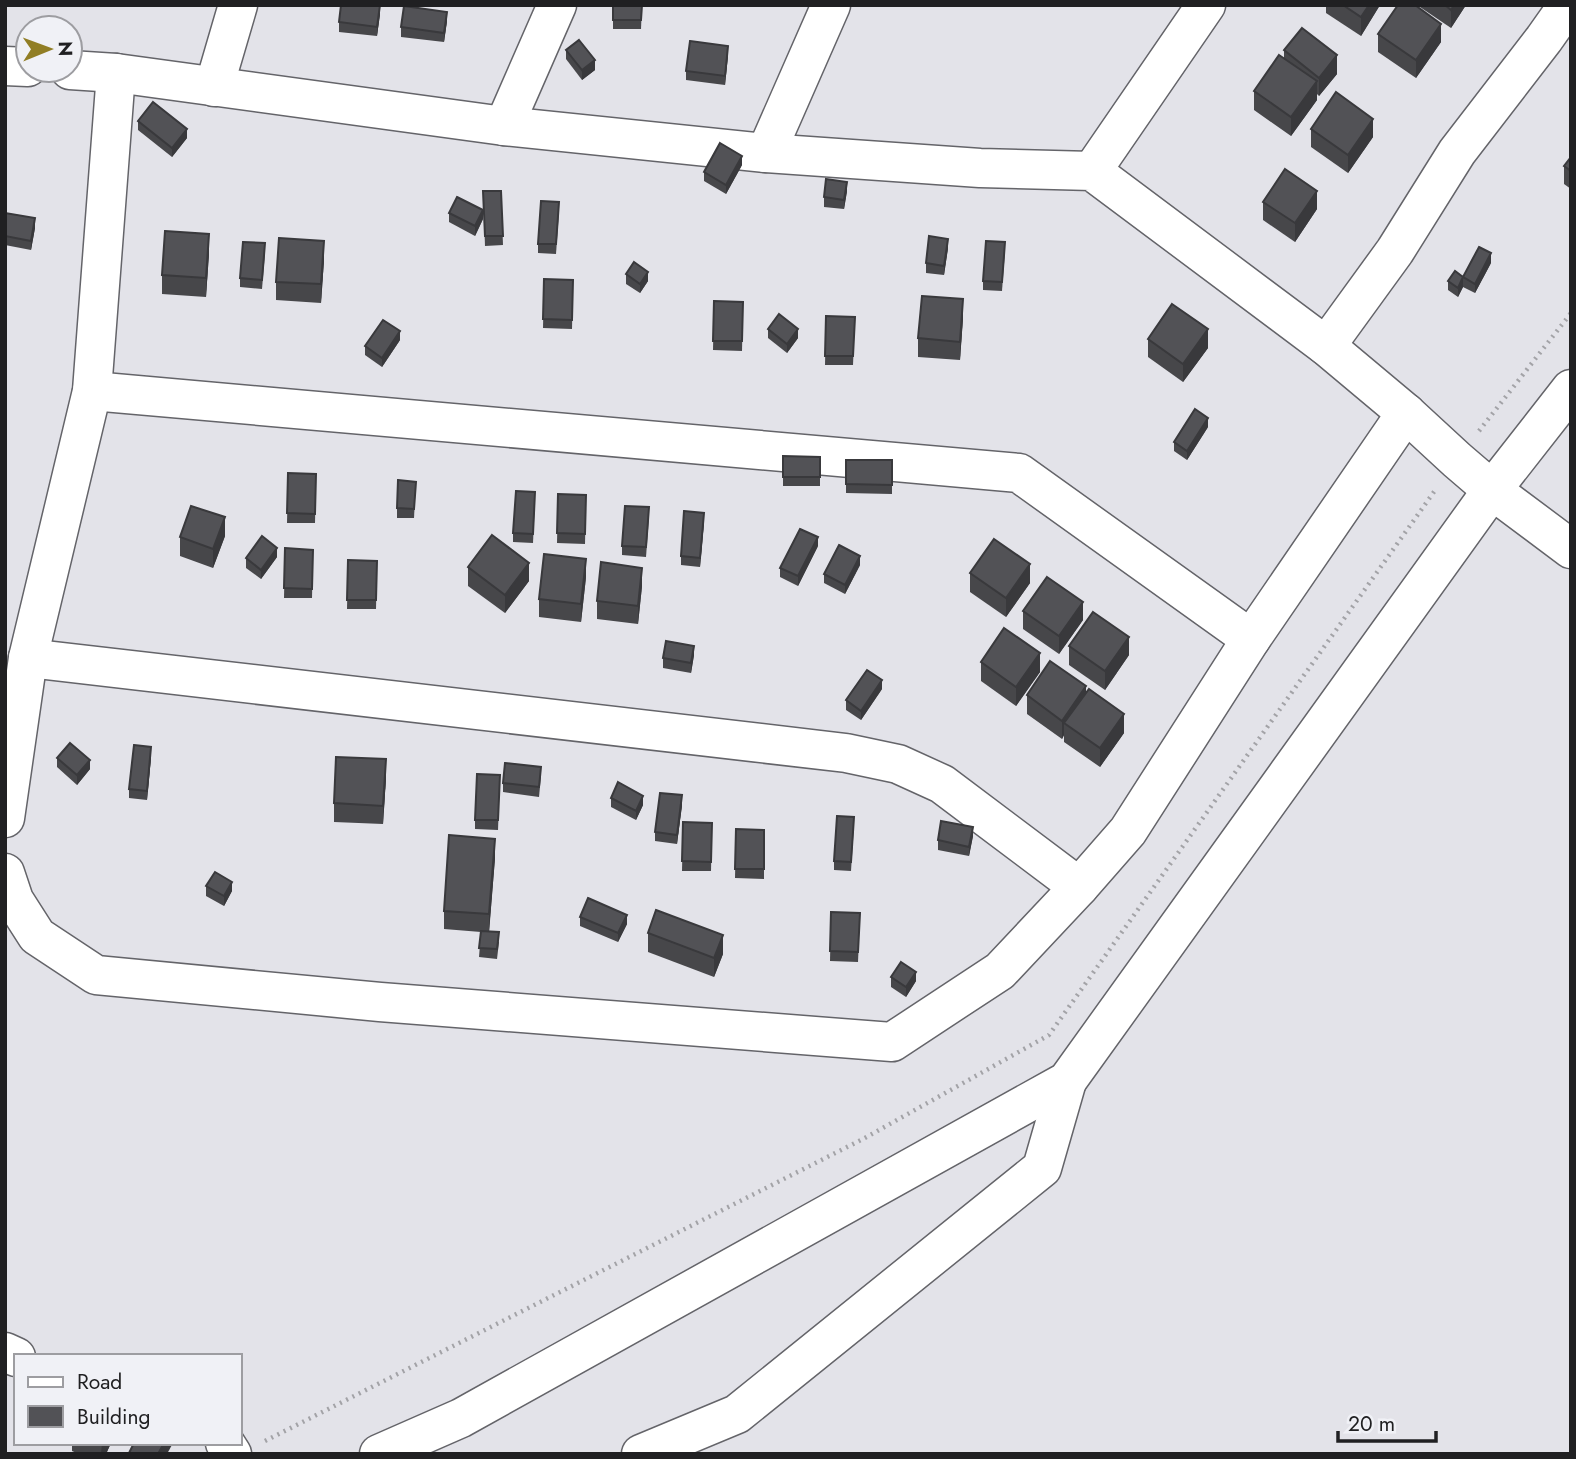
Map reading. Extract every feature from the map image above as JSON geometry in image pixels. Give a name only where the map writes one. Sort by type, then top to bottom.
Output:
[{"type":"street","points":[[214,87],[238,5]]},
{"type":"street","points":[[504,127],[556,5]]},
{"type":"street","points":[[766,153],[831,5]]},
{"type":"street","points":[[1092,171],[1206,5]]},
{"type":"street","points":[[1326,346],[1395,251],[1457,152],[1568,5]]},
{"type":"street","points":[[84,71],[116,73],[504,127],[766,153],[980,168],[1092,171],[1326,346],[1492,490],[1571,549]]},
{"type":"street","points":[[5,818],[28,658],[92,391],[116,73]]},
{"type":"street","points":[[641,1454],[737,1414],[1042,1168],[1067,1081],[1492,490],[1571,390]]},
{"type":"street","points":[[92,391],[1019,473],[1251,639]]},
{"type":"street","points":[[5,873],[14,900],[37,936],[96,975],[380,1002],[892,1042],[1000,971],[1128,831],[1251,639],[1406,413]]},
{"type":"street","points":[[28,658],[846,753],[898,764],[942,784],[1079,887]]},
{"type":"street","points":[[379,1454],[461,1419],[1067,1081]]},
{"type":"building","points":[[341,5],[380,5],[377,27],[339,22]]},
{"type":"building","points":[[613,5],[642,5],[641,20],[613,20]]},
{"type":"building","points":[[1343,5],[1369,5],[1361,17]]},
{"type":"building","points":[[1398,5],[1415,5],[1441,24],[1416,60],[1378,34]]},
{"type":"building","points":[[404,6],[447,12],[444,33],[401,27]]},
{"type":"building","points":[[1302,28],[1337,55],[1319,78],[1284,50]]},
{"type":"building","points":[[579,40],[595,60],[582,70],[566,50]]},
{"type":"building","points":[[690,41],[728,46],[725,76],[686,71]]},
{"type":"building","points":[[1279,55],[1317,81],[1291,117],[1254,91]]},
{"type":"building","points":[[1336,92],[1373,119],[1348,155],[1311,129]]},
{"type":"building","points":[[153,102],[187,129],[172,148],[138,121]]},
{"type":"building","points":[[720,143],[742,156],[726,185],[704,172]]},
{"type":"building","points":[[1571,157],[1571,171],[1564,166]]},
{"type":"building","points":[[1285,169],[1317,191],[1295,223],[1263,202]]},
{"type":"building","points":[[826,179],[847,182],[844,200],[824,197]]},
{"type":"building","points":[[483,191],[501,191],[503,236],[485,236]]},
{"type":"building","points":[[457,197],[483,210],[475,226],[449,213]]},
{"type":"building","points":[[541,201],[559,202],[556,244],[538,244]]},
{"type":"building","points":[[5,213],[35,218],[31,241],[5,236]]},
{"type":"building","points":[[165,231],[209,234],[206,278],[162,275]]},
{"type":"building","points":[[929,236],[948,239],[944,266],[926,263]]},
{"type":"building","points":[[279,238],[324,241],[321,284],[276,282]]},
{"type":"building","points":[[986,241],[1005,242],[1002,282],[983,281]]},
{"type":"building","points":[[243,242],[265,243],[262,280],[240,278]]},
{"type":"building","points":[[1479,247],[1491,253],[1475,284],[1463,277]]},
{"type":"building","points":[[634,262],[648,272],[640,284],[626,274]]},
{"type":"building","points":[[1455,271],[1463,277],[1458,288],[1448,281]]},
{"type":"building","points":[[544,279],[573,280],[572,320],[543,319]]},
{"type":"building","points":[[922,296],[963,299],[960,342],[918,338]]},
{"type":"building","points":[[714,301],[743,302],[742,341],[713,341]]},
{"type":"building","points":[[1172,304],[1208,329],[1183,364],[1148,339]]},
{"type":"building","points":[[779,314],[798,329],[787,344],[768,329]]},
{"type":"building","points":[[826,316],[855,317],[853,356],[825,356]]},
{"type":"building","points":[[383,320],[400,331],[382,358],[365,346]]},
{"type":"building","points":[[1195,409],[1208,418],[1187,451],[1174,442]]},
{"type":"building","points":[[783,456],[820,457],[820,477],[783,477]]},
{"type":"building","points":[[846,460],[892,460],[892,485],[846,484]]},
{"type":"building","points":[[288,473],[316,474],[315,514],[287,513]]},
{"type":"building","points":[[398,480],[416,482],[414,509],[397,508]]},
{"type":"building","points":[[516,491],[535,492],[533,534],[513,533]]},
{"type":"building","points":[[558,494],[586,495],[585,534],[557,533]]},
{"type":"building","points":[[191,506],[225,517],[213,549],[180,537]]},
{"type":"building","points":[[625,506],[649,507],[646,547],[622,546]]},
{"type":"building","points":[[684,511],[704,513],[700,558],[681,556]]},
{"type":"building","points":[[800,529],[818,537],[798,576],[780,568]]},
{"type":"building","points":[[492,535],[529,563],[505,595],[468,567]]},
{"type":"building","points":[[262,536],[277,548],[261,570],[246,558]]},
{"type":"building","points":[[994,539],[1030,564],[1006,598],[970,573]]},
{"type":"building","points":[[839,545],[860,556],[845,585],[824,574]]},
{"type":"building","points":[[285,548],[313,550],[312,589],[284,588]]},
{"type":"building","points":[[544,554],[586,559],[581,604],[539,599]]},
{"type":"building","points":[[348,560],[377,561],[376,600],[347,600]]},
{"type":"building","points":[[601,562],[642,568],[638,606],[597,601]]},
{"type":"building","points":[[1047,577],[1083,602],[1059,636],[1023,611]]},
{"type":"building","points":[[1093,612],[1129,637],[1105,671],[1069,646]]},
{"type":"building","points":[[1004,628],[1040,653],[1016,687],[981,662]]},
{"type":"building","points":[[666,641],[694,646],[691,663],[663,658]]},
{"type":"building","points":[[1050,661],[1086,686],[1062,721],[1027,695]]},
{"type":"building","points":[[867,670],[882,680],[861,711],[846,700]]},
{"type":"building","points":[[1089,689],[1124,714],[1100,748],[1064,723]]},
{"type":"building","points":[[70,743],[90,760],[77,775],[57,758]]},
{"type":"building","points":[[134,745],[151,747],[147,791],[129,789]]},
{"type":"building","points":[[336,757],[386,759],[383,806],[334,803]]},
{"type":"building","points":[[505,763],[541,767],[539,787],[503,783]]},
{"type":"building","points":[[477,774],[500,775],[498,820],[475,820]]},
{"type":"building","points":[[618,782],[643,796],[636,811],[611,798]]},
{"type":"building","points":[[660,793],[682,795],[677,835],[655,832]]},
{"type":"building","points":[[837,816],[854,817],[851,862],[834,861]]},
{"type":"building","points":[[941,821],[973,827],[969,847],[938,840]]},
{"type":"building","points":[[683,822],[712,823],[711,862],[682,861]]},
{"type":"building","points":[[736,829],[764,830],[764,869],[735,869]]},
{"type":"building","points":[[449,835],[495,839],[489,914],[444,911]]},
{"type":"building","points":[[215,872],[232,882],[224,896],[206,886]]},
{"type":"building","points":[[588,898],[627,915],[618,933],[580,917]]},
{"type":"building","points":[[656,910],[723,935],[714,958],[648,933]]},
{"type":"building","points":[[831,912],[860,913],[858,952],[830,951]]},
{"type":"building","points":[[481,931],[499,932],[497,949],[479,948]]},
{"type":"building","points":[[901,962],[916,972],[906,987],[891,977]]},
{"type":"building","points":[[133,1445],[163,1445],[158,1454],[129,1453]]}]
